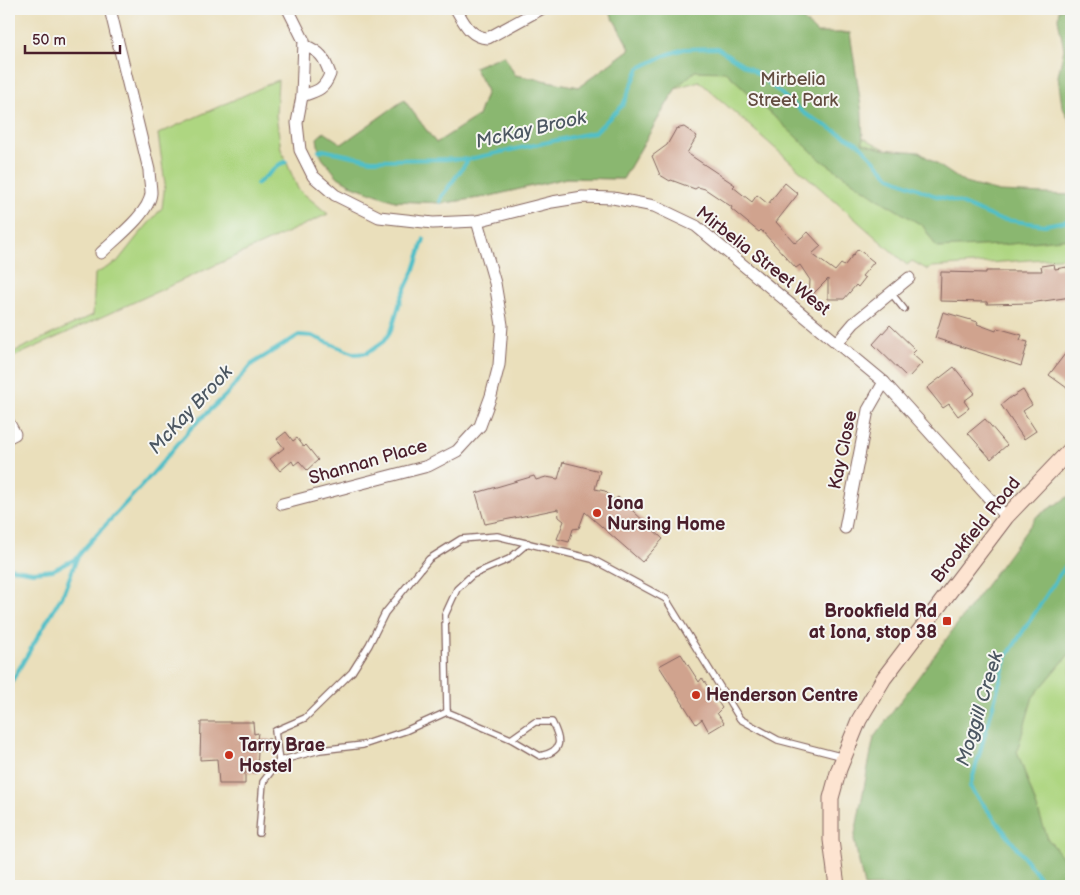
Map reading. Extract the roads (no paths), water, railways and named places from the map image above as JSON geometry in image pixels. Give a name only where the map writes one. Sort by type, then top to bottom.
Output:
[{"type":"main road","name":"Brookfield Road","points":[[837,886],[831,840],[831,798],[844,757],[860,720],[884,678],[1006,517],[1071,449]]},
{"type":"street","points":[[101,252],[147,207],[151,195],[149,170],[110,9]]},
{"type":"street","name":"Mirbelia Street West","points":[[288,9],[304,41],[302,96],[297,123],[300,150],[313,176],[335,195],[379,217],[434,223],[477,221],[552,202],[584,197],[613,198],[654,206],[696,226],[884,382],[1006,517]]},
{"type":"street","points":[[456,9],[466,27],[479,37],[488,38],[540,9]]},
{"type":"street","points":[[302,96],[322,88],[330,74],[326,62],[318,51],[304,45]]},
{"type":"street","name":"Shannan Place","points":[[282,504],[428,466],[457,451],[480,426],[491,396],[499,365],[502,325],[495,283],[477,221]]},
{"type":"street","points":[[837,343],[854,323],[909,278]]},
{"type":"street","name":"Kay Close","points":[[845,528],[868,410],[884,382]]},
{"type":"street","points":[[9,423],[12,435]]},
{"type":"lane","points":[[891,293],[904,309]]},
{"type":"lane","points":[[279,761],[275,731],[305,718],[352,672],[369,645],[385,613],[429,559],[461,539],[497,536],[592,559],[666,599],[740,719],[778,740],[844,757]]},
{"type":"lane","points":[[447,712],[445,615],[457,589],[472,575],[508,558],[528,544]]},
{"type":"lane","points":[[258,833],[263,782],[279,761],[320,750],[363,745],[405,731],[447,712],[511,739],[540,756],[551,754],[557,747],[559,738],[552,722],[535,722],[511,739]]},
{"type":"waterway","name":"McKay Brook","points":[[319,151],[323,150],[371,160],[469,159],[595,132],[623,105],[639,68],[684,49],[717,48],[758,74],[805,114],[859,144],[890,177],[998,219],[1045,225],[1071,220]]},
{"type":"waterway","name":"McKay Brook","points":[[440,202],[442,196],[469,159]]},
{"type":"waterway","points":[[257,184],[280,164],[286,162]]},
{"type":"waterway","name":"McKay Brook","points":[[9,686],[64,592],[77,558],[192,427],[225,396],[252,364],[299,335],[312,336],[355,354],[367,353],[384,341],[392,329],[401,298],[414,270],[424,239]]},
{"type":"waterway","points":[[9,568],[33,572],[53,570],[77,558]]},
{"type":"waterway","name":"Moggill Creek","points":[[1046,886],[970,787],[1007,656],[1064,568],[1071,561]]},
{"type":"place","name":"Iona Nursing Home","points":[[597,513]]},
{"type":"place","name":"Brookfield Rd at Iona, stop 38","points":[[947,621]]},
{"type":"place","name":"Henderson Centre","points":[[696,695]]},
{"type":"place","name":"Tarry Brae Hostel","points":[[229,755]]},
{"type":"park label","name":"Mirbelia Street Park","points":[[793,89]]}]
